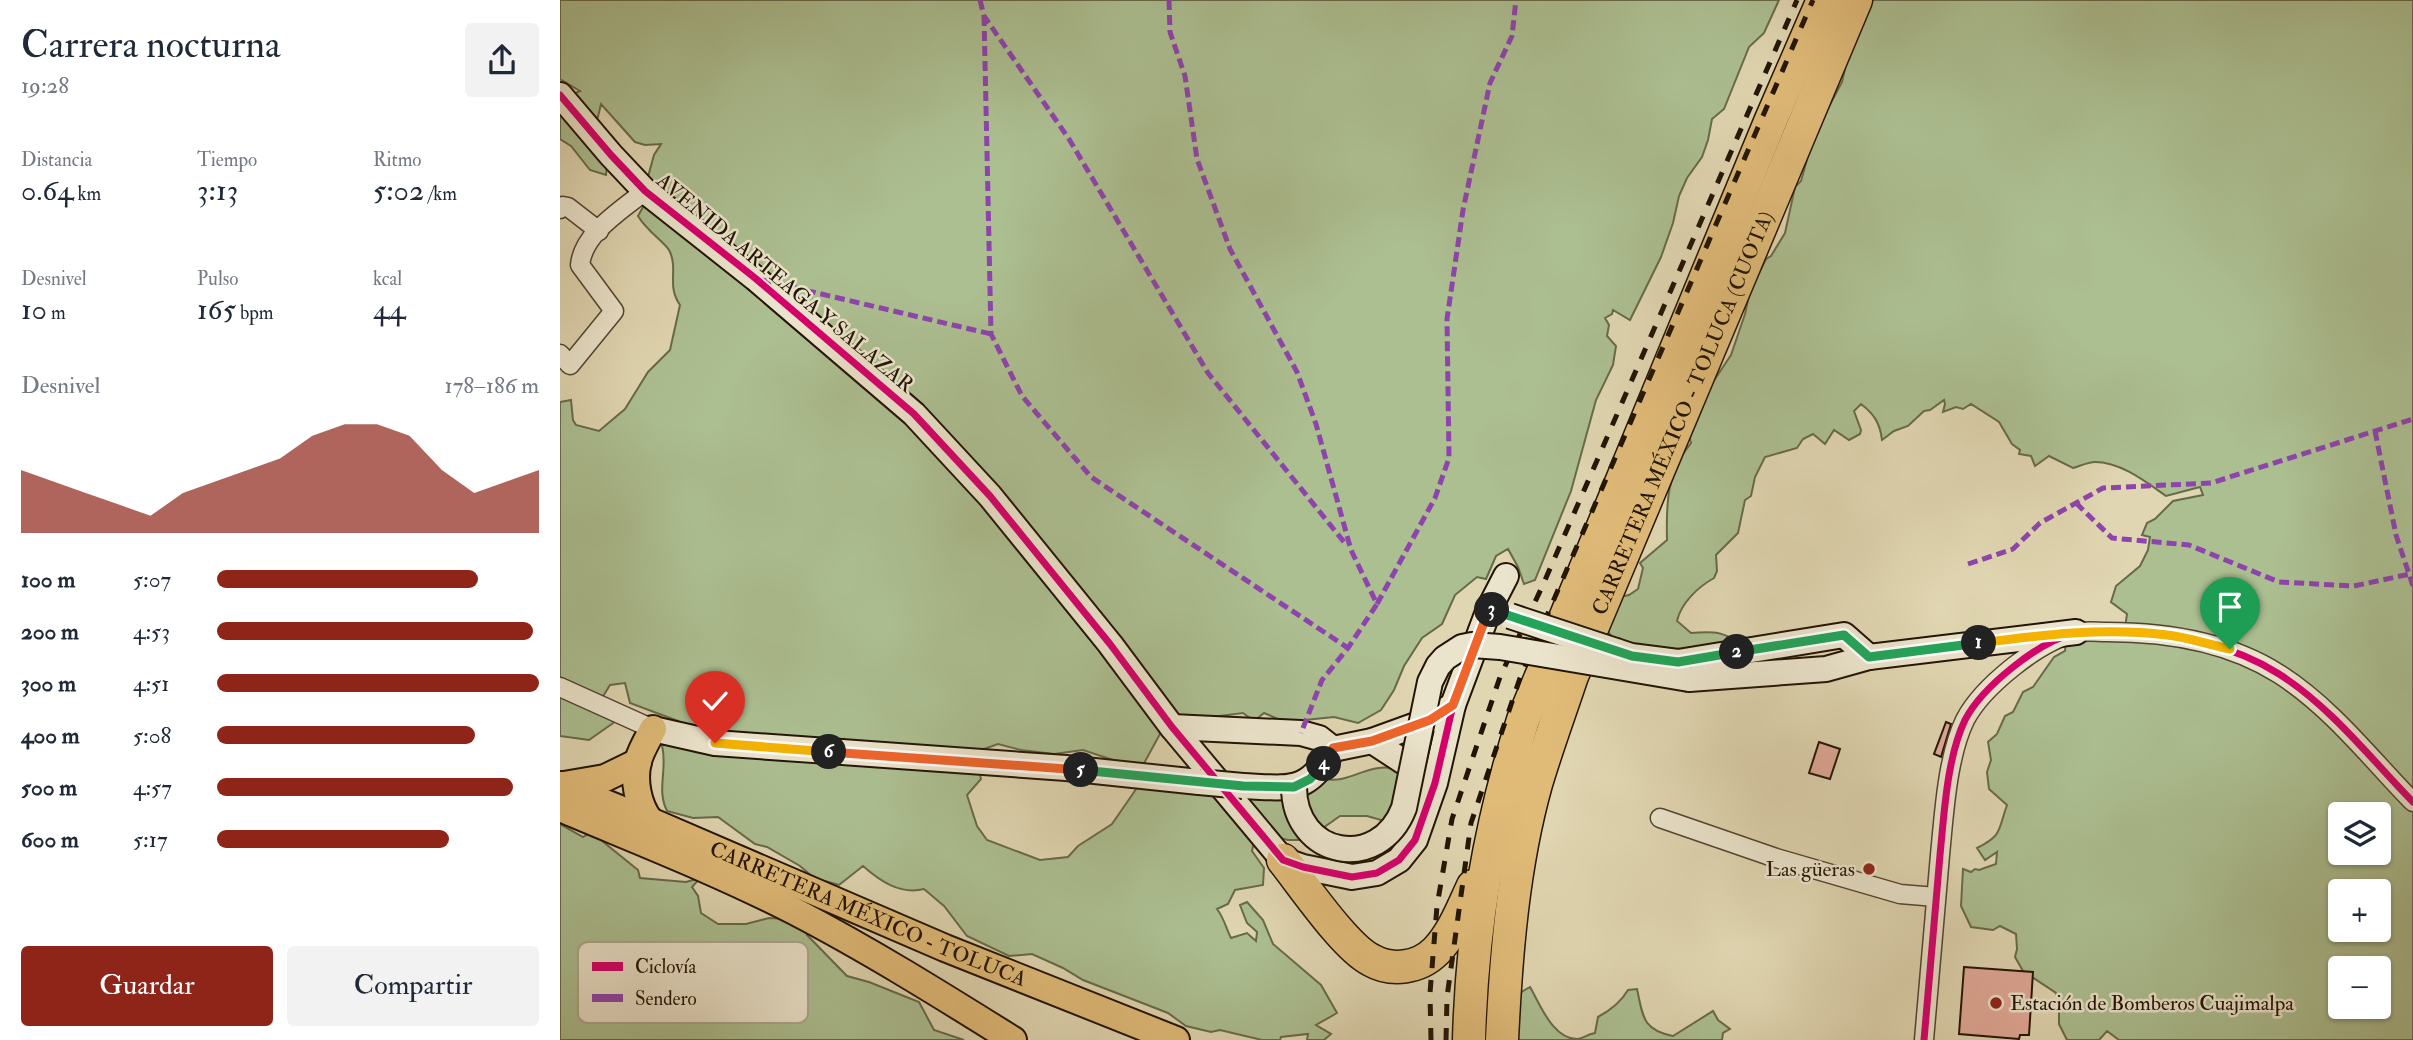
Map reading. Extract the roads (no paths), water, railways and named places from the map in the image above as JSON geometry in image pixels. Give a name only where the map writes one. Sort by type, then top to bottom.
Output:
[{"type":"highway","name":"CARRETERA MÉXICO - TOLUCA (CUOTA)","points":[[1469,1040],[1476,929],[1489,849],[1503,783],[1523,720],[1823,0]]},
{"type":"highway","name":"CARRETERA MÉXICO - TOLUCA (CUOTA)","points":[[1502,1040],[1504,986],[1514,895],[1536,786],[1554,727],[1856,0]]},
{"type":"highway","points":[[1283,860],[1363,955],[1383,965],[1394,967],[1417,964],[1427,959],[1443,943],[1461,912],[1489,849]]},
{"type":"main road","points":[[650,821],[640,804],[638,762],[653,729]]},
{"type":"main road","points":[[560,785],[605,778],[638,762]]},
{"type":"main road","name":"CARRETERA MÉXICO - TOLUCA","points":[[560,785],[945,948],[1157,1035],[1176,1040]]},
{"type":"main road","name":"CARRETERA MÉXICO - TOLUCA","points":[[560,808],[793,910],[913,978],[1013,1040]]},
{"type":"street","name":"AVENIDA ARTEAGA Y SALAZAR","points":[[560,95],[645,191],[755,278],[914,414],[990,496],[1110,644],[1172,727],[1283,860]]},
{"type":"street","points":[[560,354],[570,365],[614,311],[580,265],[584,246],[645,191]]},
{"type":"street","points":[[560,209],[563,206],[568,207],[599,230]]},
{"type":"street","points":[[1283,860],[1303,867],[1364,877],[1389,868],[1408,851],[1415,840],[1435,783],[1453,705],[1499,612],[1506,576]]},
{"type":"street","points":[[1499,612],[1632,656],[1678,662],[1844,635],[1869,657]]},
{"type":"street","points":[[1924,1040],[1946,793],[1965,720],[1987,691],[2014,665],[2076,632]]},
{"type":"street","points":[[1294,787],[1296,808],[1305,827],[1329,845],[1360,849],[1388,835],[1404,808],[1430,682],[1445,658],[1462,647],[1472,645],[1500,647],[1689,679],[1826,669],[1869,657],[2076,632],[2124,632],[2169,635],[2230,649],[2278,673],[2318,703],[2413,802]]},
{"type":"street","points":[[560,687],[653,729],[715,743],[1066,768],[1243,786],[1294,787],[1310,779],[1325,763],[1333,748]]},
{"type":"street","points":[[1172,727],[1301,733],[1319,738],[1333,748],[1372,741],[1430,720],[1453,705]]},
{"type":"street","points":[[1372,741],[1435,783]]},
{"type":"street","points":[[1660,818],[1776,858],[1888,891],[1937,897]]},
{"type":"railway","points":[[1431,1040],[1430,993],[1437,906],[1452,819],[1500,677],[1542,587],[1797,0]]},
{"type":"railway","points":[[1446,1040],[1447,997],[1471,823],[1520,678],[1813,0]]},
{"type":"place","name":"Las güeras","points":[[1869,869]]},
{"type":"place","name":"Estación de Bomberos Cuajimalpa","points":[[1996,1003]]}]
